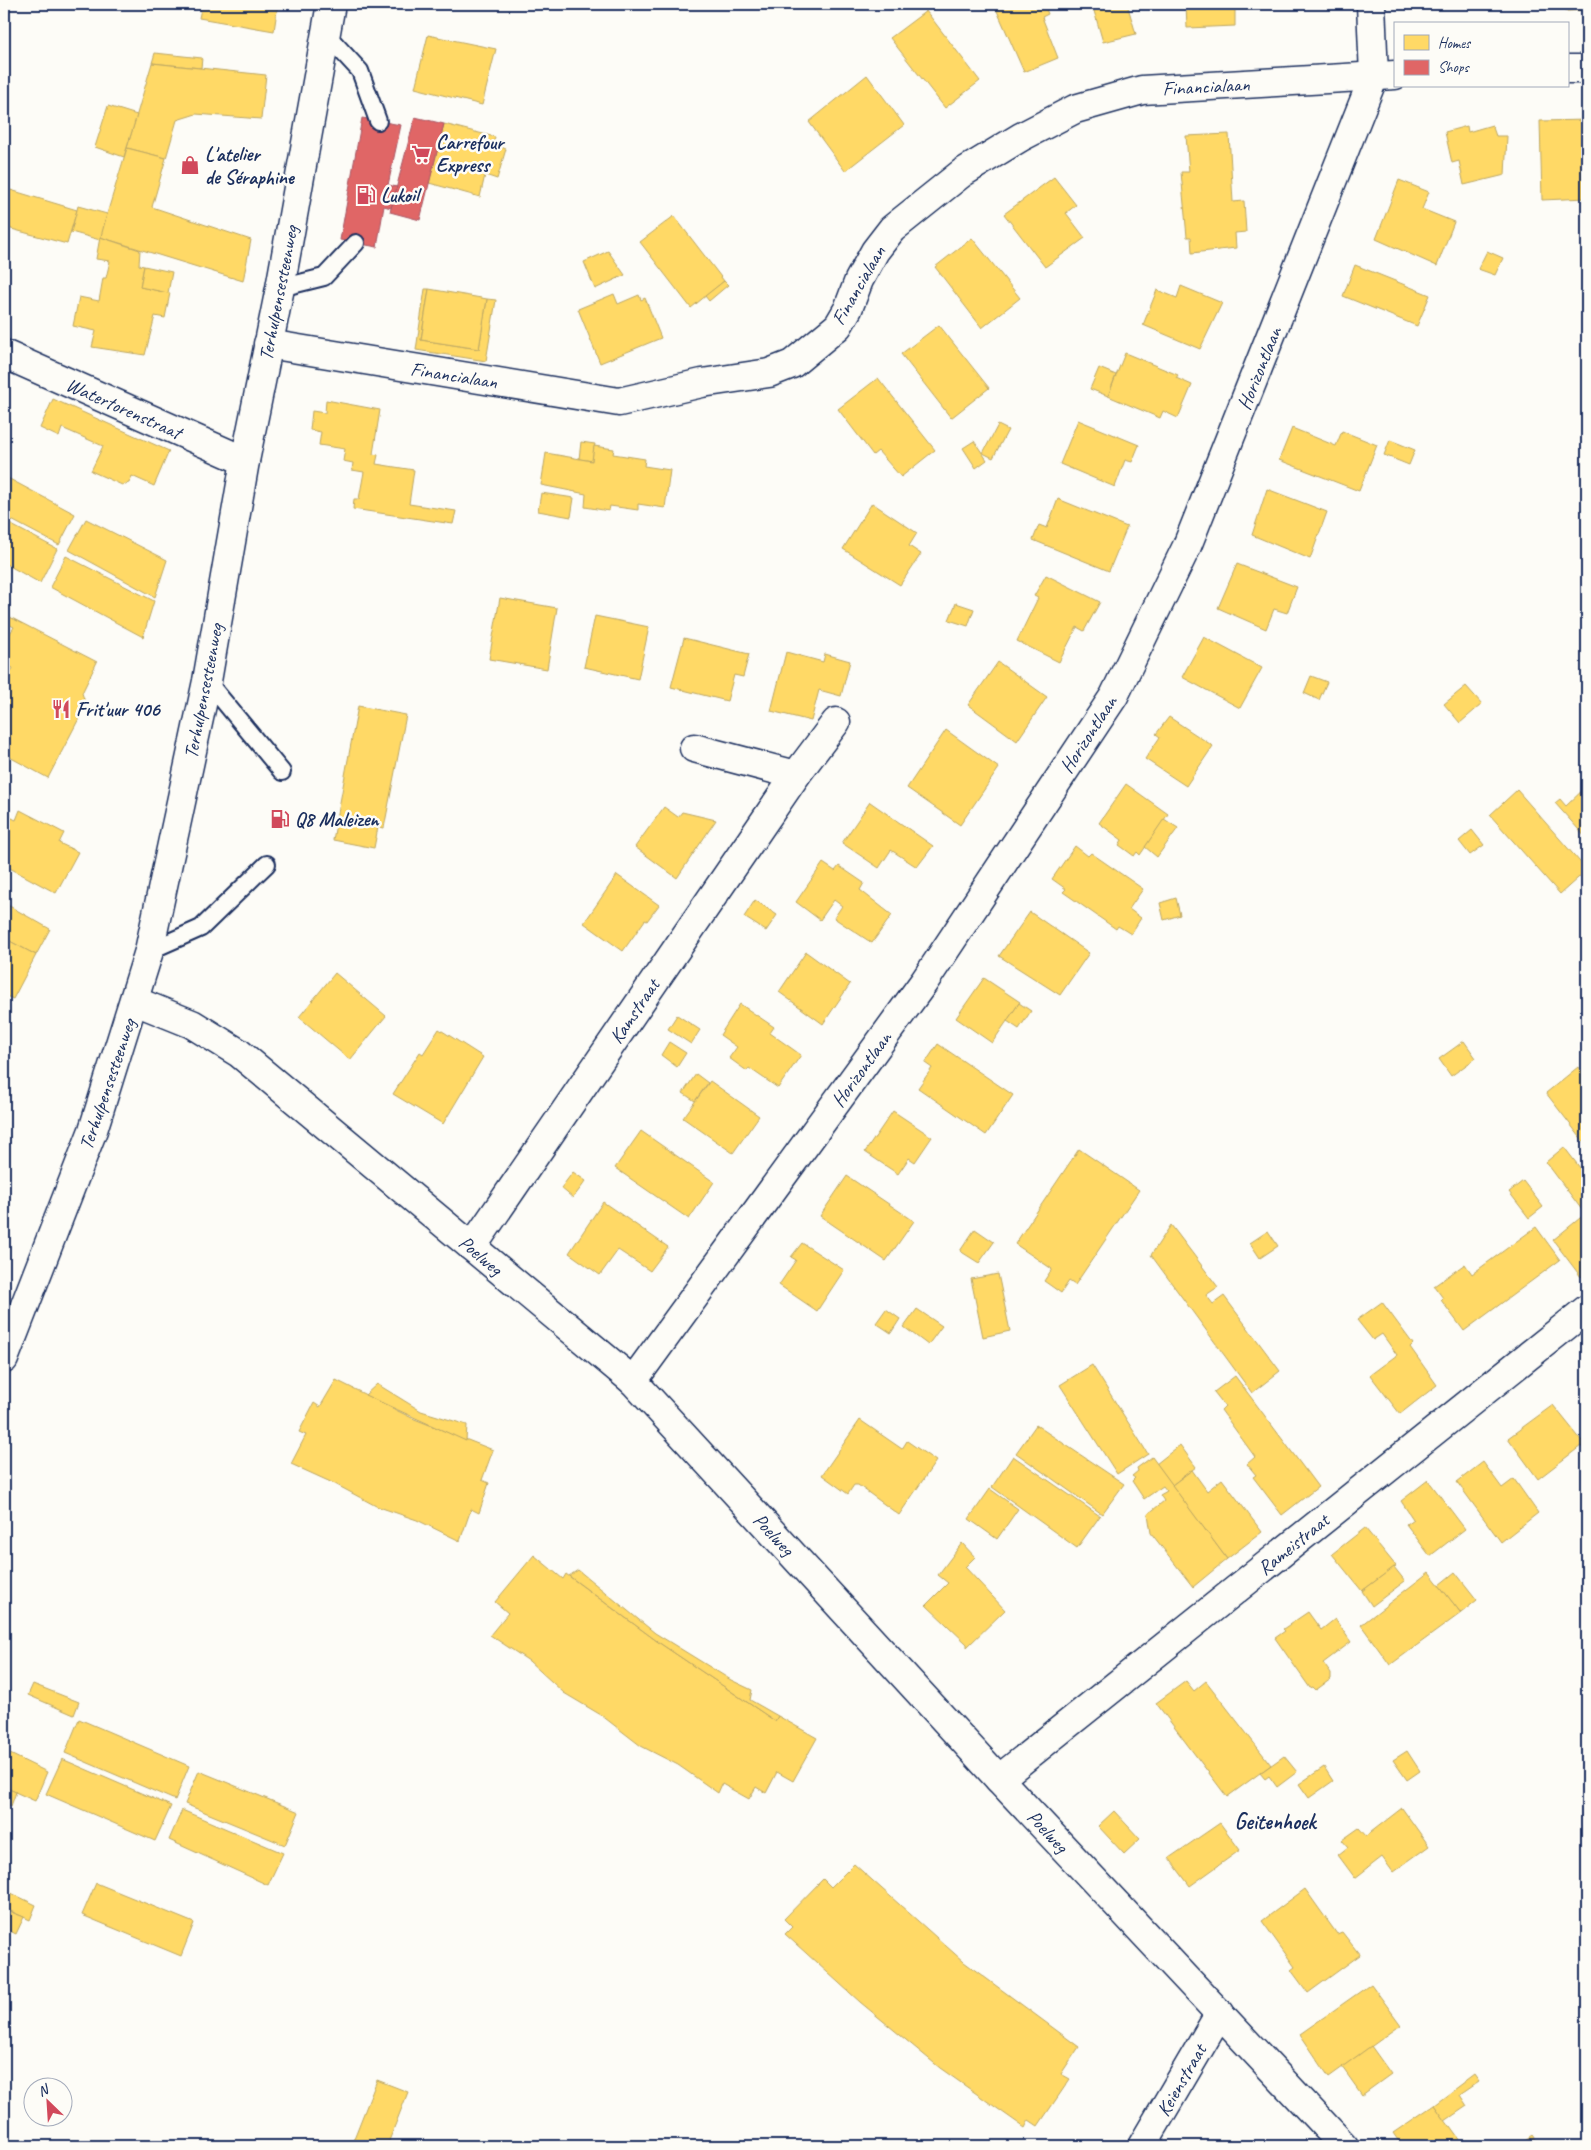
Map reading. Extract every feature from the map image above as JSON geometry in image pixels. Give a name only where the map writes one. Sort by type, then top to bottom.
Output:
[{"type":"street","name":"Terhulpensesteenweg","points":[[4,1359],[94,1130],[149,951],[206,681],[245,461],[280,288],[331,4]]},
{"type":"street","name":"Horizontlaan","points":[[634,1381],[924,982],[1114,696],[1187,546],[1385,75],[1371,4]]},
{"type":"street","points":[[1568,69],[1587,69]]},
{"type":"street","name":"Financialaan","points":[[268,344],[619,402],[702,383],[769,372],[792,364],[838,326],[848,308],[859,280],[875,251],[892,229],[962,174],[1021,137],[1075,109],[1142,90],[1385,75]]},
{"type":"street","name":"Watertorenstraat","points":[[4,354],[245,461]]},
{"type":"street","name":"Kamstraat","points":[[472,1248],[796,775],[836,722]]},
{"type":"street","points":[[694,748],[796,775]]},
{"type":"street","name":"Poelweg","points":[[135,1001],[192,1024],[238,1053],[634,1381],[999,1779],[1344,2146]]},
{"type":"street","name":"Rameistraat","points":[[999,1779],[1587,1309]]},
{"type":"street","name":"Keienstraat","points":[[1142,2146],[1220,2013]]},
{"type":"lane","points":[[325,33],[360,71],[378,121]]},
{"type":"lane","points":[[280,288],[324,277],[356,243]]},
{"type":"lane","points":[[206,681],[282,772]]},
{"type":"lane","points":[[149,951],[202,928],[267,864]]},
{"type":"building: Homes","points":[[202,4],[278,4],[274,31],[199,18]]},
{"type":"building: Homes","points":[[994,4],[1044,4],[1048,14],[1042,17],[1058,58],[1024,72]]},
{"type":"building: Homes","points":[[1092,4],[1127,4],[1136,34],[1103,42]]},
{"type":"building: Homes","points":[[1186,4],[1235,4],[1235,26],[1187,28]]},
{"type":"building: Homes","points":[[1566,4],[1587,4],[1587,10],[1566,11]]},
{"type":"building: Homes","points":[[926,11],[980,81],[945,108],[890,38]]},
{"type":"building: Homes","points":[[428,35],[496,49],[482,105],[415,88]]},
{"type":"building: Homes","points":[[155,53],[202,58],[201,68],[152,63]]},
{"type":"building: Homes","points":[[152,63],[266,75],[261,119],[196,114],[177,120],[166,158],[127,148]]},
{"type":"building: Homes","points":[[867,75],[904,125],[845,171],[809,122]]},
{"type":"building: Homes","points":[[108,106],[137,115],[124,157],[95,147]]},
{"type":"building: Homes","points":[[1587,120],[1587,198],[1542,200],[1540,121]]},
{"type":"building: Homes","points":[[444,124],[495,137],[493,144],[506,149],[497,179],[485,175],[480,197],[429,183]]},
{"type":"building: Homes","points":[[1492,125],[1496,136],[1507,136],[1505,175],[1464,185],[1459,161],[1452,163],[1445,132],[1467,126],[1468,132]]},
{"type":"building: Homes","points":[[1229,134],[1233,202],[1244,201],[1246,232],[1235,233],[1236,248],[1192,253],[1191,237],[1187,237],[1181,172],[1189,172],[1186,136]]},
{"type":"building: Homes","points":[[127,148],[166,158],[152,207],[251,240],[243,281],[100,237]]},
{"type":"building: Homes","points":[[1054,177],[1076,205],[1066,213],[1085,238],[1045,267],[1004,214]]},
{"type":"building: Homes","points":[[1399,180],[1429,192],[1422,209],[1454,222],[1437,266],[1376,239]]},
{"type":"building: Homes","points":[[4,188],[77,210],[67,244],[4,227]]},
{"type":"building: Homes","points":[[78,206],[107,214],[100,240],[71,232]]},
{"type":"building: Homes","points":[[674,216],[724,281],[691,308],[640,242]]},
{"type":"building: Homes","points":[[100,237],[140,250],[139,265],[144,266],[140,287],[170,293],[165,318],[155,316],[145,355],[92,347],[96,331],[73,326],[79,297],[99,301],[103,278],[106,278],[110,261],[96,259]]},
{"type":"building: Homes","points":[[972,238],[1020,298],[982,328],[935,267]]},
{"type":"building: Homes","points":[[608,251],[625,275],[595,289],[584,262]]},
{"type":"building: Homes","points":[[1487,251],[1503,258],[1495,275],[1478,269]]},
{"type":"building: Homes","points":[[1355,265],[1430,295],[1417,326],[1343,296]]},
{"type":"building: Homes","points":[[144,266],[172,272],[168,293],[140,287]]},
{"type":"building: Homes","points":[[724,281],[728,285],[709,301],[705,296]]},
{"type":"building: Homes","points":[[1181,286],[1222,303],[1200,349],[1143,325],[1157,290],[1177,298]]},
{"type":"building: Homes","points":[[425,289],[429,289],[421,340],[479,349],[487,299],[496,300],[486,361],[416,350]]},
{"type":"building: Homes","points":[[429,289],[487,299],[479,349],[421,340]]},
{"type":"building: Homes","points":[[614,294],[618,304],[639,295],[641,300],[645,298],[661,338],[600,363],[578,309]]},
{"type":"building: Homes","points":[[939,325],[989,388],[951,418],[901,354]]},
{"type":"building: Homes","points":[[1125,353],[1178,375],[1176,378],[1192,385],[1178,418],[1163,411],[1160,418],[1108,396]]},
{"type":"building: Homes","points":[[1099,368],[1116,375],[1108,396],[1090,389]]},
{"type":"building: Homes","points":[[878,378],[935,450],[901,477],[878,451],[873,455],[838,409]]},
{"type":"building: Homes","points":[[53,399],[169,451],[154,486],[132,476],[129,483],[122,485],[91,471],[103,446],[62,428],[59,437],[40,428]]},
{"type":"building: Homes","points":[[326,400],[380,410],[373,454],[378,455],[376,464],[414,470],[409,504],[456,511],[453,524],[353,509],[354,499],[359,499],[364,472],[352,470],[353,463],[343,461],[345,449],[319,445],[321,432],[310,430],[312,411],[325,413]]},
{"type":"building: Homes","points":[[1078,420],[1139,445],[1132,462],[1125,460],[1115,487],[1060,464]]},
{"type":"building: Homes","points":[[998,425],[1008,430],[993,458],[983,453]]},
{"type":"building: Homes","points":[[1292,428],[1336,446],[1342,431],[1377,445],[1359,491],[1279,460]]},
{"type":"building: Homes","points":[[1390,440],[1415,450],[1409,465],[1384,455]]},
{"type":"building: Homes","points":[[974,441],[987,460],[976,468],[963,448]]},
{"type":"building: Homes","points":[[581,442],[595,444],[592,461],[579,459]]},
{"type":"building: Homes","points":[[594,446],[614,449],[613,454],[645,459],[644,466],[670,470],[665,508],[638,504],[638,510],[610,506],[609,511],[585,507],[586,494],[541,485],[546,453],[592,461]]},
{"type":"building: Homes","points":[[4,476],[75,514],[59,545],[4,516]]},
{"type":"building: Homes","points":[[1267,489],[1327,512],[1310,559],[1252,535]]},
{"type":"building: Homes","points":[[541,493],[574,498],[571,517],[538,511]]},
{"type":"building: Homes","points":[[1058,499],[1127,527],[1109,571],[1033,540],[1039,525],[1047,528]]},
{"type":"building: Homes","points":[[872,503],[917,533],[909,546],[921,554],[900,585],[843,549]]},
{"type":"building: Homes","points":[[86,519],[167,560],[155,597],[69,550]]},
{"type":"building: Homes","points":[[4,521],[57,549],[40,583],[4,563]]},
{"type":"building: Homes","points":[[66,556],[154,601],[143,637],[50,587]]},
{"type":"building: Homes","points":[[1237,564],[1297,587],[1287,613],[1274,609],[1266,629],[1218,608]]},
{"type":"building: Homes","points":[[1046,575],[1100,602],[1084,631],[1077,627],[1059,662],[1017,641],[1038,598],[1034,596]]},
{"type":"building: Homes","points":[[500,598],[557,608],[547,669],[489,659]]},
{"type":"building: Homes","points":[[956,603],[974,609],[968,626],[949,620]]},
{"type":"building: Homes","points":[[4,614],[97,662],[82,693],[86,705],[48,778],[4,754],[4,685],[13,668],[4,663],[4,643],[14,627],[4,622]]},
{"type":"building: Homes","points":[[595,616],[649,627],[638,679],[584,667]]},
{"type":"building: Homes","points":[[1204,637],[1262,668],[1240,708],[1182,677]]},
{"type":"building: Homes","points":[[684,638],[749,654],[743,677],[734,675],[727,701],[671,687]]},
{"type":"building: Homes","points":[[786,652],[823,662],[825,654],[850,661],[841,696],[819,690],[811,721],[771,711]]},
{"type":"building: Homes","points":[[998,662],[1047,697],[1017,741],[968,705]]},
{"type":"building: Homes","points":[[1311,676],[1327,682],[1319,700],[1304,693]]},
{"type":"building: Homes","points":[[1466,686],[1482,704],[1460,723],[1444,704]]},
{"type":"building: Homes","points":[[358,706],[406,715],[384,828],[378,827],[374,848],[333,840]]},
{"type":"building: Homes","points":[[1169,717],[1213,746],[1186,786],[1145,759],[1160,737],[1156,734]]},
{"type":"building: Homes","points":[[946,730],[999,768],[960,825],[907,788]]},
{"type":"building: Homes","points":[[1126,784],[1168,814],[1140,855],[1137,852],[1134,856],[1119,845],[1122,840],[1099,823]]},
{"type":"building: Homes","points":[[1587,786],[1587,839],[1555,803],[1560,799],[1566,806]]},
{"type":"building: Homes","points":[[1517,790],[1587,870],[1560,894],[1490,815]]},
{"type":"building: Homes","points":[[870,802],[933,846],[917,867],[891,850],[879,868],[842,843]]},
{"type":"building: Homes","points":[[664,807],[678,817],[682,812],[716,820],[677,878],[635,847]]},
{"type":"building: Homes","points":[[20,810],[64,833],[59,843],[78,852],[56,893],[4,865],[4,814],[16,820]]},
{"type":"building: Homes","points":[[1164,819],[1178,828],[1157,857],[1145,847]]},
{"type":"building: Homes","points":[[1472,830],[1484,845],[1470,855],[1459,841]]},
{"type":"building: Homes","points":[[1075,846],[1088,856],[1091,853],[1143,889],[1129,909],[1141,918],[1131,934],[1118,926],[1116,929],[1063,892],[1066,889],[1052,879]]},
{"type":"building: Homes","points":[[823,863],[835,871],[839,866],[864,883],[860,890],[892,915],[872,943],[834,918],[842,906],[834,900],[820,920],[796,902]]},
{"type":"building: Homes","points":[[617,875],[659,905],[647,921],[645,920],[623,951],[584,923]]},
{"type":"building: Homes","points":[[1176,898],[1180,915],[1164,920],[1160,903]]},
{"type":"building: Homes","points":[[755,900],[777,915],[766,931],[744,917]]},
{"type":"building: Homes","points":[[4,903],[50,929],[36,955],[4,938]]},
{"type":"building: Homes","points":[[1030,912],[1089,953],[1060,995],[999,956]]},
{"type":"building: Homes","points":[[4,938],[36,955],[13,999],[4,995]]},
{"type":"building: Homes","points":[[806,952],[850,984],[823,1024],[779,992]]},
{"type":"building: Homes","points":[[335,973],[386,1016],[350,1060],[299,1017]]},
{"type":"building: Homes","points":[[984,978],[1020,1002],[992,1043],[956,1018]]},
{"type":"building: Homes","points":[[1019,1003],[1031,1011],[1019,1029],[1007,1021]]},
{"type":"building: Homes","points":[[740,1004],[774,1027],[770,1033],[801,1055],[778,1088],[749,1068],[747,1071],[729,1058],[737,1047],[720,1035]]},
{"type":"building: Homes","points":[[677,1015],[700,1030],[691,1044],[668,1029]]},
{"type":"building: Homes","points":[[439,1029],[483,1057],[443,1124],[393,1094],[420,1052],[423,1054]]},
{"type":"building: Homes","points":[[1464,1041],[1476,1058],[1451,1076],[1439,1059]]},
{"type":"building: Homes","points":[[669,1042],[686,1053],[677,1067],[661,1055]]},
{"type":"building: Homes","points":[[938,1044],[1013,1095],[986,1135],[918,1088],[932,1068],[925,1063]]},
{"type":"building: Homes","points":[[1587,1066],[1587,1146],[1546,1093],[1578,1067],[1581,1071]]},
{"type":"building: Homes","points":[[696,1074],[708,1083],[695,1101],[683,1093]]},
{"type":"building: Homes","points":[[710,1081],[759,1116],[733,1153],[683,1118]]},
{"type":"building: Homes","points":[[893,1111],[932,1137],[915,1162],[909,1158],[898,1174],[865,1152]]},
{"type":"building: Homes","points":[[641,1131],[714,1182],[689,1219],[615,1168]]},
{"type":"building: Homes","points":[[1564,1147],[1587,1177],[1587,1272],[1581,1277],[1553,1240],[1585,1214],[1546,1162]]},
{"type":"building: Homes","points":[[1079,1149],[1139,1190],[1075,1285],[1069,1281],[1061,1293],[1044,1281],[1052,1269],[1015,1244]]},
{"type":"building: Homes","points":[[573,1172],[586,1181],[573,1198],[561,1188]]},
{"type":"building: Homes","points":[[847,1176],[914,1221],[886,1261],[820,1216]]},
{"type":"building: Homes","points":[[1523,1181],[1543,1207],[1529,1218],[1509,1192]]},
{"type":"building: Homes","points":[[603,1202],[668,1247],[650,1271],[618,1250],[600,1275],[569,1253]]},
{"type":"building: Homes","points":[[1171,1225],[1218,1287],[1206,1295],[1213,1304],[1224,1296],[1280,1371],[1252,1393],[1151,1255]]},
{"type":"building: Homes","points":[[1536,1227],[1560,1260],[1464,1331],[1441,1300],[1443,1298],[1434,1286],[1465,1264],[1472,1274]]},
{"type":"building: Homes","points":[[975,1229],[994,1242],[979,1263],[960,1251]]},
{"type":"building: Homes","points":[[1268,1231],[1278,1246],[1260,1258],[1250,1243]]},
{"type":"building: Homes","points":[[802,1243],[844,1270],[817,1311],[779,1285],[796,1260],[791,1257]]},
{"type":"building: Homes","points":[[998,1274],[1010,1331],[983,1337],[971,1279]]},
{"type":"building: Homes","points":[[1382,1302],[1413,1344],[1410,1347],[1437,1385],[1400,1414],[1370,1375],[1397,1355],[1382,1334],[1373,1340],[1357,1320]]},
{"type":"building: Homes","points":[[886,1309],[900,1319],[891,1333],[876,1323]]},
{"type":"building: Homes","points":[[917,1309],[942,1326],[928,1345],[904,1327]]},
{"type":"building: Homes","points":[[1092,1365],[1148,1454],[1117,1474],[1060,1385]]},
{"type":"building: Homes","points":[[1235,1376],[1318,1487],[1282,1515],[1253,1477],[1256,1475],[1247,1464],[1255,1457],[1221,1410],[1225,1406],[1214,1392]]},
{"type":"building: Homes","points":[[336,1380],[412,1418],[493,1450],[482,1480],[489,1483],[479,1513],[471,1509],[460,1541],[417,1520],[376,1506],[335,1484],[291,1464],[306,1435],[299,1432],[314,1403],[320,1407]]},
{"type":"building: Homes","points":[[377,1384],[421,1411],[467,1425],[466,1441],[365,1395]]},
{"type":"building: Homes","points":[[1553,1405],[1582,1441],[1587,1437],[1587,1454],[1581,1446],[1538,1479],[1508,1438]]},
{"type":"building: Homes","points":[[860,1420],[902,1449],[907,1441],[936,1461],[899,1515],[858,1485],[854,1485],[848,1494],[822,1475]]},
{"type":"building: Homes","points":[[1036,1425],[1124,1484],[1102,1514],[1016,1453]]},
{"type":"building: Homes","points":[[1180,1445],[1196,1467],[1172,1485],[1156,1464]]},
{"type":"building: Homes","points":[[1013,1456],[1100,1516],[1077,1548],[992,1487]]},
{"type":"building: Homes","points":[[1152,1457],[1227,1559],[1193,1587],[1151,1533],[1148,1514],[1164,1501],[1160,1495],[1167,1491],[1163,1486],[1144,1499],[1132,1481],[1135,1478],[1132,1476],[1138,1471],[1137,1468]]},
{"type":"building: Homes","points":[[1483,1462],[1502,1488],[1514,1479],[1538,1513],[1501,1542],[1457,1482]]},
{"type":"building: Homes","points":[[1192,1470],[1207,1491],[1222,1479],[1262,1532],[1227,1559],[1172,1485]]},
{"type":"building: Homes","points":[[1428,1480],[1465,1529],[1430,1556],[1406,1524],[1413,1519],[1401,1501]]},
{"type":"building: Homes","points":[[990,1489],[1018,1509],[997,1539],[969,1519]]},
{"type":"building: Homes","points":[[1365,1528],[1396,1566],[1362,1591],[1332,1554]]},
{"type":"building: Homes","points":[[962,1543],[975,1557],[965,1567],[1005,1610],[967,1647],[967,1644],[926,1605],[948,1583],[938,1575]]},
{"type":"building: Homes","points":[[534,1555],[563,1579],[566,1574],[661,1644],[775,1721],[778,1716],[817,1738],[793,1781],[777,1772],[766,1793],[756,1787],[749,1799],[722,1784],[718,1793],[678,1765],[641,1746],[601,1715],[564,1693],[529,1661],[490,1635],[508,1613],[495,1602]]},
{"type":"building: Homes","points":[[1394,1567],[1405,1581],[1372,1606],[1362,1591]]},
{"type":"building: Homes","points":[[578,1570],[655,1633],[731,1680],[752,1690],[750,1700],[778,1716],[775,1721],[661,1644],[569,1576]]},
{"type":"building: Homes","points":[[1429,1572],[1461,1613],[1390,1665],[1361,1625]]},
{"type":"building: Homes","points":[[1455,1572],[1477,1600],[1461,1613],[1439,1585]]},
{"type":"building: Homes","points":[[1308,1612],[1321,1630],[1335,1619],[1351,1642],[1323,1663],[1331,1674],[1331,1679],[1316,1690],[1313,1687],[1310,1688],[1275,1638],[1285,1631],[1283,1629]]},
{"type":"building: Homes","points":[[1186,1681],[1194,1691],[1206,1681],[1271,1765],[1227,1797],[1156,1703]]},
{"type":"building: Homes","points":[[33,1684],[79,1702],[74,1715],[28,1695]]},
{"type":"building: Homes","points":[[79,1719],[189,1766],[175,1800],[65,1753]]},
{"type":"building: Homes","points":[[4,1751],[47,1772],[35,1801],[4,1787]]},
{"type":"building: Homes","points":[[1407,1751],[1420,1771],[1407,1780],[1393,1760]]},
{"type":"building: Homes","points":[[1284,1756],[1297,1772],[1277,1787],[1269,1776],[1265,1779],[1260,1773]]},
{"type":"building: Homes","points":[[62,1759],[171,1806],[155,1841],[46,1794]]},
{"type":"building: Homes","points":[[1324,1767],[1333,1781],[1309,1798],[1299,1784]]},
{"type":"building: Homes","points":[[199,1771],[299,1812],[285,1845],[185,1804]]},
{"type":"building: Homes","points":[[4,1787],[16,1792],[11,1806],[4,1803]]},
{"type":"building: Homes","points":[[1402,1808],[1429,1846],[1393,1872],[1382,1857],[1355,1878],[1338,1855],[1348,1847],[1342,1840],[1359,1828],[1366,1836]]},
{"type":"building: Homes","points":[[182,1810],[283,1853],[268,1885],[169,1840]]},
{"type":"building: Homes","points":[[1114,1811],[1140,1839],[1124,1854],[1098,1826]]},
{"type":"building: Homes","points":[[1220,1823],[1240,1850],[1190,1886],[1169,1858]]},
{"type":"building: Homes","points":[[854,1864],[964,1962],[1079,2047],[1061,2074],[1070,2079],[1038,2126],[1029,2120],[1025,2128],[940,2068],[860,2002],[785,1934],[792,1927],[784,1919],[823,1879],[831,1887]]},
{"type":"building: Homes","points":[[96,1883],[194,1923],[181,1956],[82,1915]]},
{"type":"building: Homes","points":[[1305,1889],[1337,1934],[1342,1932],[1360,1955],[1308,1993],[1291,1970],[1295,1967],[1262,1921]]},
{"type":"building: Homes","points":[[9,1892],[36,1905],[30,1920],[4,1908]]},
{"type":"building: Homes","points":[[11,1912],[24,1917],[16,1934],[6,1929],[4,1933],[4,1926]]},
{"type":"building: Homes","points":[[1371,1984],[1401,2025],[1329,2077],[1300,2034]]},
{"type":"building: Homes","points":[[1371,2046],[1391,2074],[1362,2095],[1342,2067]]},
{"type":"building: Homes","points":[[1474,2075],[1479,2082],[1460,2095],[1467,2106],[1445,2121],[1434,2105]]},
{"type":"building: Homes","points":[[377,2080],[408,2092],[387,2146],[351,2146]]},
{"type":"building: Homes","points":[[1434,2105],[1463,2145],[1402,2146],[1393,2133]]},
{"type":"building: Homes","points":[[1532,2136],[1539,2146],[1518,2146]]},
{"type":"building: Shops","name":"Carrefour Express","points":[[415,117],[444,124],[420,220],[390,212]]},
{"type":"building: Shops","points":[[362,118],[401,125],[388,185],[397,187],[391,208],[384,206],[377,247],[340,240]]},
{"type":"place","name":"Carrefour Express","points":[[421,154]]},
{"type":"place","name":"L'atelier de Séraphine","points":[[190,165]]},
{"type":"place","name":"Lukoil","points":[[366,195]]},
{"type":"place","name":"Frit'uur 406","points":[[61,709]]},
{"type":"place","name":"Q8 Maleizen","points":[[280,819]]},
{"type":"district","name":"Geitenhoek","points":[[1275,1821]]}]
